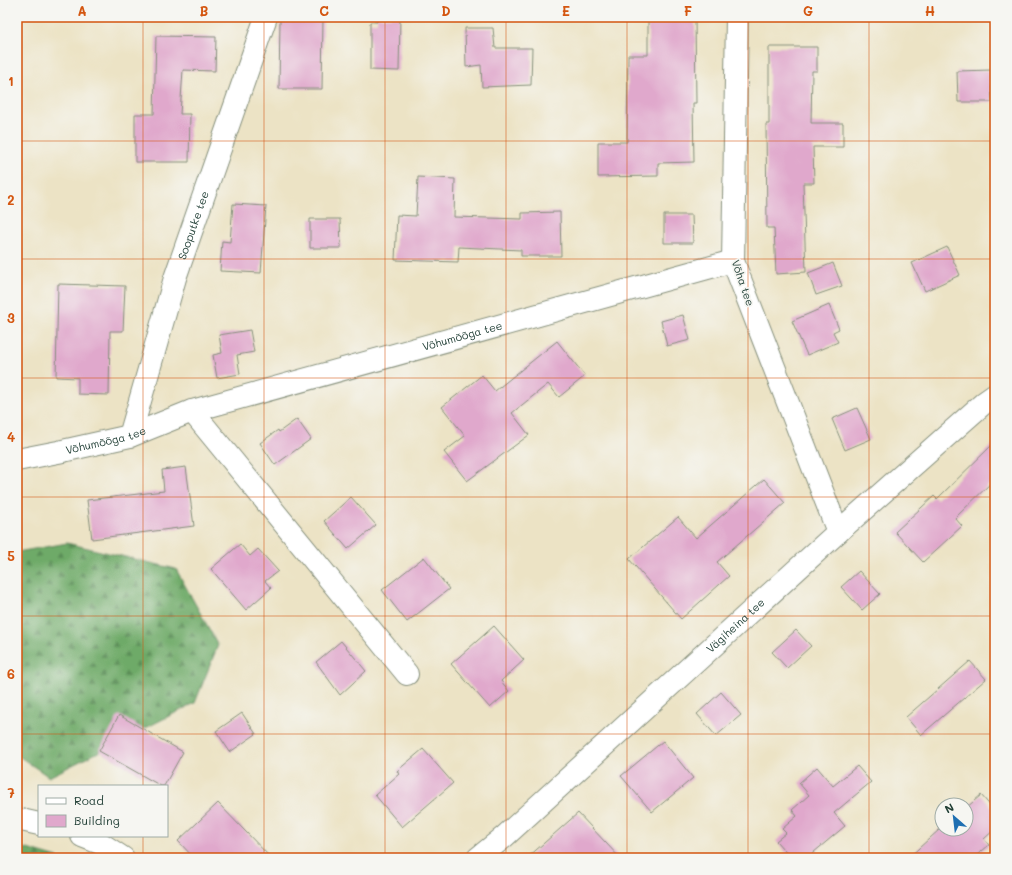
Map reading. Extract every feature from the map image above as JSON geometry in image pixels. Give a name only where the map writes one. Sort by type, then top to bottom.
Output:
[{"type":"street","name":"Sooputke tee","points":[[130,436],[174,278],[266,17]]},
{"type":"street","name":"Võha tee","points":[[737,17],[733,261],[838,532]]},
{"type":"street","name":"Võhumõõga tee","points":[[17,460],[130,436],[192,411],[733,261]]},
{"type":"street","name":"Vägiheina tee","points":[[478,858],[504,837],[838,532],[985,402],[995,395]]},
{"type":"street","points":[[192,411],[407,674]]},
{"type":"street","points":[[17,819],[38,824]]},
{"type":"street","points":[[85,837],[100,843],[123,858]]},
{"type":"green space","points":[[67,543],[176,569],[218,645],[195,703],[49,777],[17,755],[17,552]]},
{"type":"green space","points":[[17,846],[58,858],[17,858]]},
{"type":"building","points":[[297,17],[323,17],[322,89],[279,89],[280,19],[297,19]]},
{"type":"building","points":[[377,17],[400,17],[399,71],[370,70],[370,22],[377,22]]},
{"type":"building","points":[[648,17],[695,17],[696,103],[693,103],[694,162],[658,163],[658,176],[598,177],[598,142],[627,142],[628,55],[648,55]]},
{"type":"building","points":[[465,28],[493,28],[495,48],[532,48],[531,85],[482,87],[481,65],[466,67]]},
{"type":"building","points":[[156,36],[216,37],[215,71],[183,70],[180,114],[190,114],[189,162],[135,162],[135,114],[154,114]]},
{"type":"building","points":[[769,47],[817,47],[817,71],[812,71],[811,123],[843,123],[843,147],[813,147],[814,183],[803,183],[806,272],[776,274],[774,228],[767,228],[766,124],[769,124]]},
{"type":"building","points":[[991,70],[992,102],[958,102],[957,71]]},
{"type":"building","points":[[418,177],[455,179],[454,217],[522,219],[522,213],[560,212],[561,256],[521,256],[521,250],[459,247],[458,262],[395,260],[397,215],[416,216]]},
{"type":"building","points":[[233,204],[266,206],[261,273],[220,271],[222,241],[230,242]]},
{"type":"building","points":[[664,215],[692,215],[693,243],[664,243]]},
{"type":"building","points":[[310,219],[340,219],[341,248],[310,248]]},
{"type":"building","points":[[947,247],[960,275],[925,291],[912,263]]},
{"type":"building","points":[[833,263],[842,286],[816,295],[808,273]]},
{"type":"building","points":[[58,284],[125,286],[123,331],[110,331],[109,395],[78,394],[78,378],[56,377]]},
{"type":"building","points":[[829,305],[839,329],[833,332],[838,342],[807,355],[792,321]]},
{"type":"building","points":[[683,315],[690,340],[667,346],[661,321]]},
{"type":"building","points":[[250,330],[254,352],[237,355],[240,374],[217,378],[213,355],[222,353],[219,335]]},
{"type":"building","points":[[557,341],[585,376],[559,397],[548,384],[512,413],[529,435],[467,481],[444,452],[465,436],[442,407],[482,375],[495,391]]},
{"type":"building","points":[[857,408],[871,439],[845,450],[832,419]]},
{"type":"building","points":[[297,419],[311,439],[275,465],[260,443]]},
{"type":"building","points":[[995,442],[995,479],[955,518],[962,526],[923,562],[895,532],[934,496],[937,499]]},
{"type":"building","points":[[186,467],[194,526],[92,539],[87,500],[164,491],[162,470]]},
{"type":"building","points":[[764,479],[785,503],[717,562],[729,576],[681,619],[629,559],[678,517],[696,538]]},
{"type":"building","points":[[351,497],[376,525],[348,549],[324,521]]},
{"type":"building","points":[[240,544],[250,556],[258,549],[278,571],[265,581],[271,588],[246,610],[211,569]]},
{"type":"building","points":[[424,557],[449,589],[407,622],[382,590]]},
{"type":"building","points":[[859,571],[880,594],[862,610],[841,587]]},
{"type":"building","points":[[494,626],[524,660],[501,681],[509,691],[490,708],[451,664]]},
{"type":"building","points":[[796,630],[811,646],[787,668],[772,652]]},
{"type":"building","points":[[341,641],[366,671],[340,695],[316,662]]},
{"type":"building","points":[[970,661],[986,679],[921,735],[906,717]]},
{"type":"building","points":[[721,692],[741,715],[716,736],[697,714]]},
{"type":"building","points":[[242,713],[256,734],[230,752],[216,731]]},
{"type":"building","points":[[119,715],[183,752],[165,785],[159,785],[99,751]]},
{"type":"building","points":[[663,741],[693,778],[652,812],[621,776]]},
{"type":"building","points":[[423,749],[453,783],[402,827],[375,795],[399,774],[397,771]]},
{"type":"building","points":[[857,766],[871,782],[834,813],[845,826],[807,858],[791,858],[776,841],[786,833],[782,829],[797,816],[792,810],[809,795],[799,783],[817,767],[833,786]]},
{"type":"building","points":[[981,795],[995,811],[995,829],[984,839],[989,845],[974,858],[908,858],[934,834],[934,837],[974,837],[974,801]]},
{"type":"building","points":[[218,803],[271,858],[194,858],[178,841]]},
{"type":"building","points":[[578,813],[620,858],[527,858]]}]
